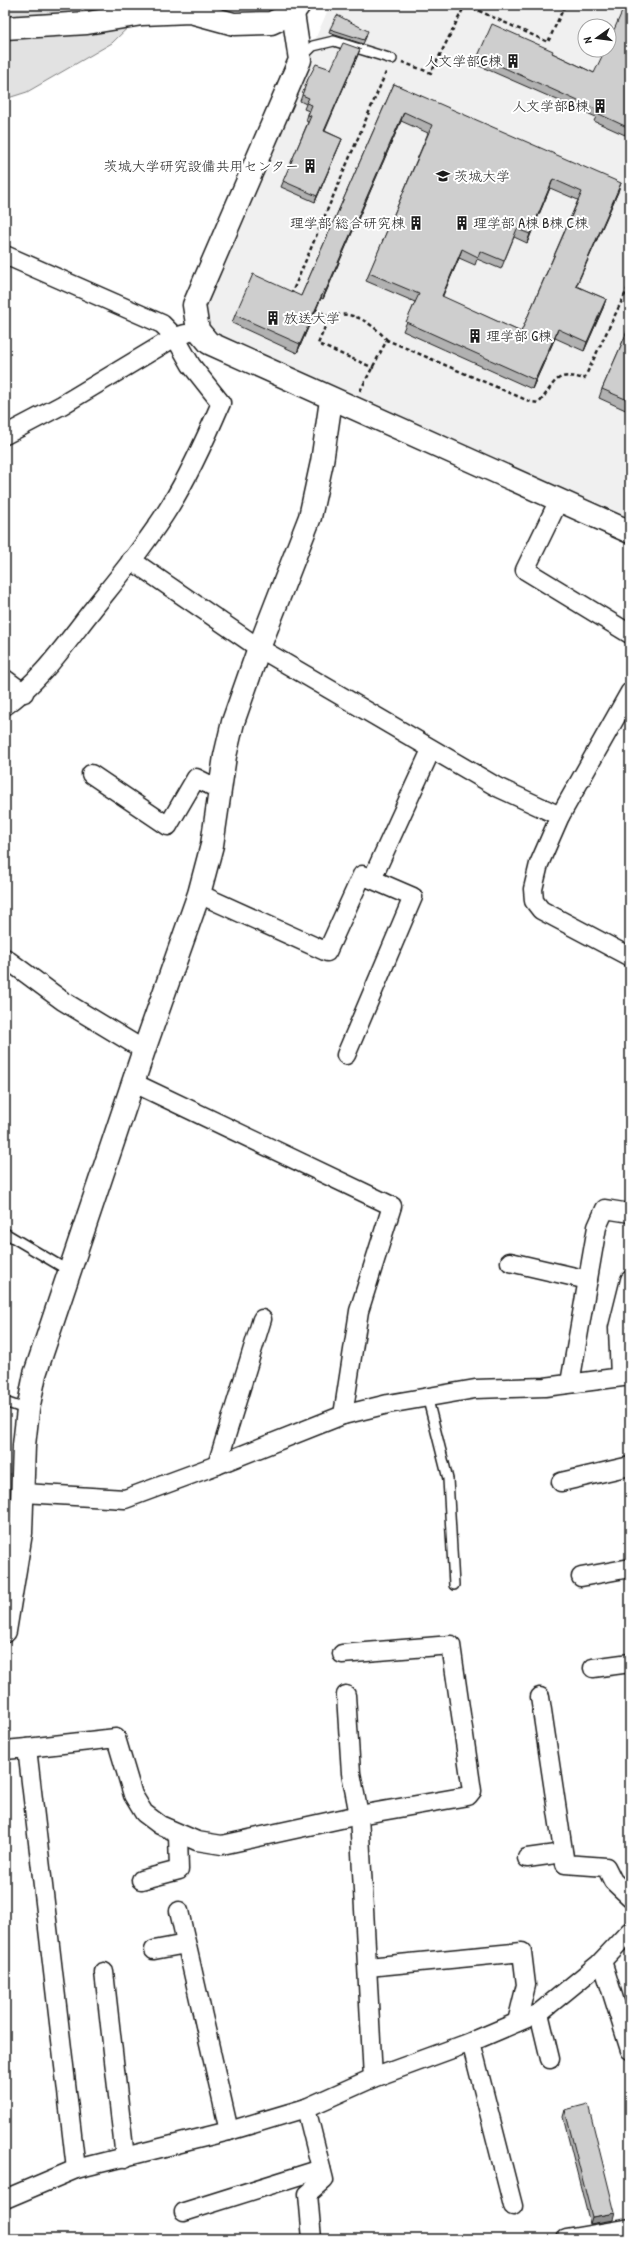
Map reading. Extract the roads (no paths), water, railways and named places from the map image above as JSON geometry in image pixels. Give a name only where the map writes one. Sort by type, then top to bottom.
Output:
[{"type":"street","points":[[5,28],[87,23],[142,14],[190,12],[234,24],[271,23],[296,9],[300,60],[194,305],[198,330],[209,343],[341,404],[630,532]]},
{"type":"street","points":[[5,255],[162,324],[175,337],[191,365],[221,403],[208,435],[170,506],[131,560],[68,641],[24,693],[5,706]]},
{"type":"street","points":[[5,435],[62,405],[175,337],[198,330]]},
{"type":"street","points":[[5,1631],[13,1535],[24,1493],[24,1445],[28,1410],[35,1374],[144,1050],[199,894],[212,845],[220,790],[233,722],[258,648],[310,517],[322,462],[341,404]]},
{"type":"street","points":[[559,500],[525,570],[630,634]]},
{"type":"street","points":[[131,560],[258,648],[497,787],[560,816]]},
{"type":"street","points":[[5,679],[24,693]]},
{"type":"street","points":[[630,692],[560,816],[539,864],[533,889],[534,902],[541,910],[630,957]]},
{"type":"street","points":[[372,879],[431,750]]},
{"type":"street","points":[[91,774],[168,826],[196,778],[220,790]]},
{"type":"street","points":[[199,894],[328,952],[362,875],[413,897],[346,1055]]},
{"type":"street","points":[[5,958],[64,1001],[144,1050]]},
{"type":"street","points":[[134,1083],[392,1206],[359,1311],[343,1415]]},
{"type":"street","points":[[570,1383],[597,1227],[605,1209],[630,1213]]},
{"type":"street","points":[[510,1262],[588,1280]]},
{"type":"street","points":[[24,1493],[125,1499],[217,1465],[343,1415],[427,1396],[475,1389],[545,1387],[625,1377],[618,1328],[630,1280]]},
{"type":"street","points":[[217,1465],[262,1318]]},
{"type":"street","points":[[561,1482],[630,1466]]},
{"type":"street","points":[[581,1577],[630,1568]]},
{"type":"street","points":[[5,1750],[116,1738],[133,1795],[144,1813],[160,1825],[196,1842],[222,1845],[359,1815],[468,1796],[472,1791],[452,1645],[342,1654]]},
{"type":"street","points":[[593,1668],[630,1663]]},
{"type":"street","points":[[346,1695],[351,1773],[359,1815],[373,2078]]},
{"type":"street","points":[[540,1697],[565,1864],[606,1866],[613,1881],[630,1897]]},
{"type":"street","points":[[27,1748],[76,2169]]},
{"type":"street","points":[[141,1880],[179,1870],[178,1834]]},
{"type":"street","points":[[527,1858],[563,1853]]},
{"type":"street","points":[[179,1911],[228,2131]]},
{"type":"street","points":[[5,2199],[76,2169],[125,2158],[228,2131],[306,2108],[373,2078],[471,2042],[539,2013],[602,1960],[630,1931]]},
{"type":"street","points":[[154,1950],[186,1944]]},
{"type":"street","points":[[368,1967],[522,1952],[526,1985],[517,2022]]},
{"type":"street","points":[[602,1960],[630,2050]]},
{"type":"street","points":[[104,1972],[125,2158]]},
{"type":"street","points":[[539,2013],[550,2059]]},
{"type":"street","points":[[471,2042],[513,2206]]},
{"type":"street","points":[[306,2108],[324,2180],[308,2194],[312,2239]]},
{"type":"street","points":[[184,2212],[321,2169]]},
{"type":"street","points":[[566,2239],[630,2228]]},
{"type":"lane","points":[[300,60],[313,46],[334,41],[392,59]]},
{"type":"lane","points":[[5,1233],[69,1271]]},
{"type":"lane","points":[[427,1396],[448,1478],[454,1586]]},
{"type":"lane","points":[[5,1402],[28,1410]]},
{"type":"place","name":"人文学部C棟","points":[[513,61]]},
{"type":"place","name":"人文学部B棟","points":[[600,106]]},
{"type":"place","name":"茨城大学研究設備共用センター","points":[[310,166]]},
{"type":"place","name":"茨城大学","points":[[443,176]]},
{"type":"place","name":"理学部 総合研究棟","points":[[416,223]]},
{"type":"place","name":"理学部 A棟 B棟 C棟","points":[[462,223]]},
{"type":"place","name":"放送大学","points":[[273,318]]},
{"type":"place","name":"理学部 G棟","points":[[475,336]]}]
